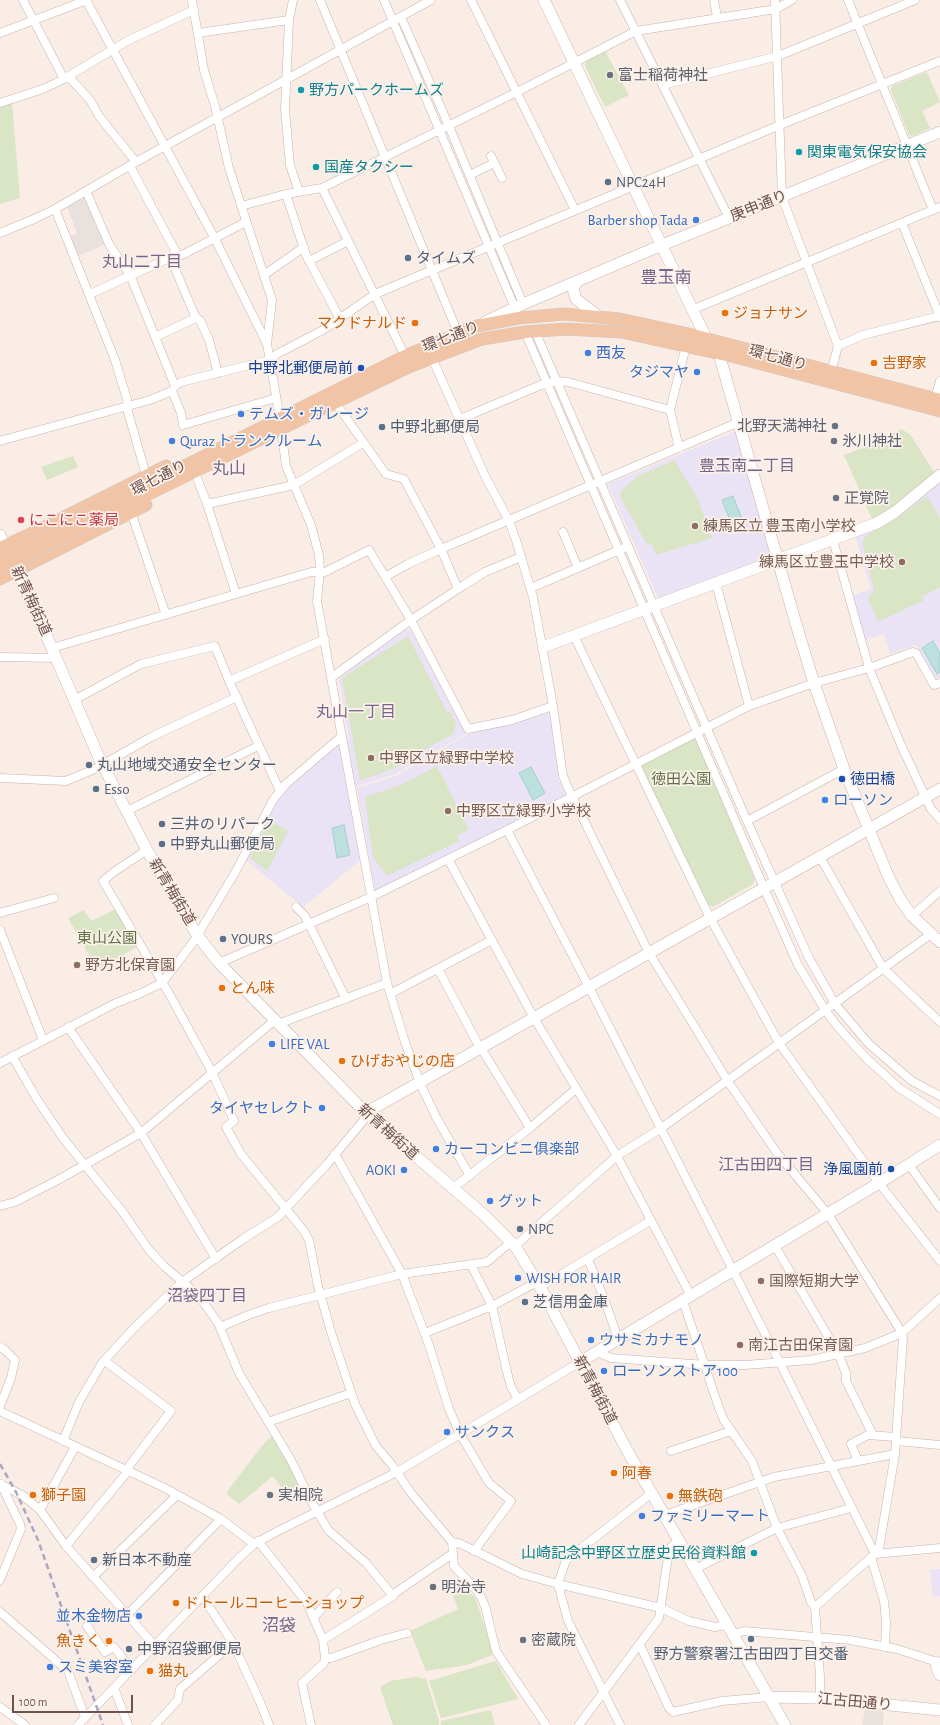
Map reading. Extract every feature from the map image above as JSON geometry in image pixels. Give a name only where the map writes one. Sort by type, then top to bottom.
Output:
[{"type":"main road","name":"環七通り","points":[[0,570],[92,517],[355,380],[458,332],[477,326],[533,316],[564,314],[620,319],[708,340],[938,400]]},
{"type":"main road","name":"環七通り","points":[[0,560],[432,358],[482,339],[530,331],[578,329],[621,332],[719,354],[940,411]]},
{"type":"main road","points":[[2,542],[24,537],[146,475],[331,388],[355,380]]},
{"type":"main road","points":[[0,579],[282,435],[332,404]]},
{"type":"street","points":[[23,0],[66,78],[90,100],[99,116],[133,164],[174,258],[196,318],[200,320],[209,340],[218,373]]},
{"type":"street","points":[[0,33],[86,0],[112,51],[215,239],[267,344],[279,413]]},
{"type":"street","points":[[192,0],[204,70],[218,118],[229,168],[272,300],[267,344]]},
{"type":"street","points":[[293,0],[289,20],[285,109],[289,158],[299,192]]},
{"type":"street","points":[[320,0],[458,332]]},
{"type":"street","points":[[384,0],[488,247],[519,306]]},
{"type":"street","points":[[0,233],[34,220],[55,209],[133,164],[431,0]]},
{"type":"street","points":[[471,0],[575,210]]},
{"type":"street","points":[[544,0],[635,185],[708,340],[719,354],[776,560],[814,684],[844,769],[868,830],[900,899],[912,916],[940,942]]},
{"type":"street","points":[[620,0],[729,218]]},
{"type":"street","points":[[714,0],[717,17]]},
{"type":"street","points":[[775,0],[782,197],[838,346],[831,372]]},
{"type":"street","points":[[241,206],[286,194],[322,188],[517,92],[636,31],[717,17],[776,9],[792,0]]},
{"type":"street","points":[[694,309],[937,208],[907,145],[848,0]]},
{"type":"street","points":[[663,85],[778,56],[915,0]]},
{"type":"street","points":[[0,103],[43,89],[66,78],[127,42],[194,10]]},
{"type":"street","points":[[401,17],[498,243],[519,306]]},
{"type":"street","points":[[198,33],[289,20]]},
{"type":"street","points":[[0,441],[150,400],[173,389],[181,382],[270,360],[277,354],[324,330],[375,294],[780,125],[940,61]]},
{"type":"street","name":"庚申通り","points":[[477,326],[577,281],[940,132]]},
{"type":"street","points":[[470,175],[492,159],[502,178]]},
{"type":"street","points":[[322,188],[405,356]]},
{"type":"street","points":[[86,191],[109,244],[130,275],[155,337],[179,407],[183,425],[276,398]]},
{"type":"street","points":[[286,194],[306,255],[340,319]]},
{"type":"street","points":[[55,209],[115,360],[127,399],[128,412],[146,475]]},
{"type":"street","points":[[90,294],[167,259],[174,258],[215,239],[246,222]]},
{"type":"street","points":[[838,346],[863,335],[940,316],[902,223]]},
{"type":"street","points":[[309,261],[348,241]]},
{"type":"street","points":[[264,275],[304,247]]},
{"type":"street","points":[[577,281],[573,289],[576,299],[598,316]]},
{"type":"street","points":[[155,337],[196,318]]},
{"type":"street","points":[[530,331],[557,381],[629,546],[649,608],[697,733],[769,886],[835,1004],[859,1034],[886,1060],[912,1080],[940,1096]]},
{"type":"street","points":[[530,331],[547,384],[619,550],[707,728],[747,821],[798,965],[825,1010],[866,1058],[899,1088],[940,1114]]},
{"type":"street","points":[[680,448],[670,410],[686,346]]},
{"type":"street","points":[[432,358],[485,476],[509,521],[531,588],[554,706],[563,776],[572,796],[649,953],[727,1080],[777,1153],[828,1214],[902,1333],[903,1338],[895,1454],[880,1549],[815,1607]]},
{"type":"street","points":[[460,419],[557,381],[568,382],[670,410]]},
{"type":"street","points":[[938,400],[940,381]]},
{"type":"street","points":[[332,404],[386,474],[404,479],[441,550],[458,589]]},
{"type":"street","points":[[384,577],[408,564],[739,422]]},
{"type":"street","points":[[282,435],[286,466],[311,525],[320,555],[317,601],[332,676],[387,983],[405,1042],[420,1083],[436,1117],[470,1176]]},
{"type":"street","points":[[207,504],[294,485],[363,443]]},
{"type":"street","points":[[543,647],[833,540],[887,518],[940,475]]},
{"type":"street","points":[[197,478],[236,594]]},
{"type":"street","points":[[131,512],[166,615]]},
{"type":"street","points":[[562,532],[578,568]]},
{"type":"street","points":[[833,540],[869,668],[901,745],[931,809],[940,819]]},
{"type":"street","name":"新青梅街道","points":[[2,542],[54,653],[103,765],[147,850],[196,938],[368,1116],[453,1188],[513,1244],[539,1284],[678,1540],[786,1725]]},
{"type":"street","points":[[531,588],[629,546]]},
{"type":"street","points":[[0,657],[54,653],[166,615],[236,594],[311,572],[325,572],[369,550],[411,620],[468,729],[512,720],[554,706]]},
{"type":"street","points":[[332,676],[411,620],[485,572],[521,557]]},
{"type":"street","points":[[716,583],[749,706]]},
{"type":"street","points":[[574,636],[710,918],[779,1043],[879,1183],[940,1262]]},
{"type":"street","points":[[229,680],[325,639]]},
{"type":"street","points":[[74,700],[141,664],[215,646],[258,746],[280,791]]},
{"type":"street","points":[[219,963],[371,897],[507,830],[635,763],[749,706],[814,684],[869,668],[913,652],[916,653],[934,685],[940,683]]},
{"type":"street","points":[[0,778],[66,781],[103,765],[151,737],[237,697]]},
{"type":"street","points":[[0,1063],[116,1002],[139,994],[162,983],[196,938],[236,871],[273,800],[280,791],[342,736]]},
{"type":"street","points":[[127,811],[258,746]]},
{"type":"street","points":[[747,821],[844,769]]},
{"type":"street","points":[[63,1441],[79,1402],[105,1360],[134,1328],[182,1282],[242,1239],[278,1217],[374,1108],[940,789]]},
{"type":"street","points":[[507,830],[589,987],[780,1363],[873,1555],[884,1601],[886,1622],[885,1647]]},
{"type":"street","points":[[147,850],[103,880],[171,997],[212,1072],[234,1121],[226,1127],[241,1154],[310,1240],[321,1295],[338,1358],[361,1418],[376,1446],[397,1472],[411,1493],[452,1542],[461,1544],[522,1574],[661,1608],[689,1621],[715,1627],[744,1631],[818,1636],[850,1640],[897,1649],[938,1663],[940,1675]]},
{"type":"street","points":[[820,857],[883,968],[940,1022]]},
{"type":"street","points":[[448,859],[534,1018],[617,1156],[687,1298],[705,1365],[719,1408],[731,1431],[752,1461],[777,1528],[802,1576],[811,1602],[815,1607],[818,1636],[820,1698]]},
{"type":"street","points":[[912,916],[940,891]]},
{"type":"street","points":[[0,913],[54,898]]},
{"type":"street","points":[[296,907],[305,916],[346,999]]},
{"type":"street","points":[[0,930],[44,1040]]},
{"type":"street","points":[[220,1327],[251,1314],[402,1274],[487,1262],[513,1244],[617,1156],[660,1129],[931,934]]},
{"type":"street","points":[[390,994],[492,940]]},
{"type":"street","points":[[438,969],[481,1048],[530,1128]]},
{"type":"street","points":[[0,1206],[15,1202],[141,1133],[212,1072],[276,1022],[346,999],[387,983]]},
{"type":"street","points":[[68,1027],[141,1133],[216,1259]]},
{"type":"street","points":[[12,1056],[32,1091],[63,1138],[98,1179],[149,1250],[164,1266],[199,1296],[220,1327],[239,1373],[291,1460],[310,1499],[328,1530],[366,1562],[393,1596]]},
{"type":"street","points":[[453,1188],[530,1128],[576,1089]]},
{"type":"street","points":[[78,1725],[154,1645],[256,1542],[397,1472],[828,1214],[909,1165],[940,1144]]},
{"type":"street","points":[[335,1154],[402,1274],[425,1333],[449,1409],[460,1434],[489,1483],[511,1501],[474,1551]]},
{"type":"street","points":[[909,1165],[940,1208]]},
{"type":"street","points":[[425,1333],[492,1306],[539,1284],[588,1259],[650,1221]]},
{"type":"street","points":[[774,1246],[838,1353],[846,1373],[846,1381],[873,1435]]},
{"type":"street","points":[[588,1259],[605,1300],[618,1339]]},
{"type":"street","points":[[471,1265],[492,1306],[511,1387],[518,1400]]},
{"type":"street","points":[[597,1352],[611,1358],[705,1365],[780,1363],[811,1360],[865,1348],[902,1333],[940,1298]]},
{"type":"street","points":[[0,1347],[15,1360],[11,1378],[0,1406]]},
{"type":"street","points":[[66,1546],[127,1470],[171,1411],[105,1360]]},
{"type":"street","points":[[268,1422],[351,1393]]},
{"type":"street","points":[[0,1411],[177,1495],[221,1519],[256,1542],[307,1603],[324,1640],[324,1663],[302,1683],[311,1725]]},
{"type":"street","points":[[671,1452],[731,1431]]},
{"type":"street","points":[[858,1461],[851,1444],[868,1435],[940,1445]]},
{"type":"street","points":[[40,1510],[75,1447]]},
{"type":"street","points":[[665,1515],[759,1482],[830,1466],[895,1454]]},
{"type":"street","points":[[0,1484],[22,1495],[40,1510],[66,1546],[154,1645]]},
{"type":"street","points":[[0,1484],[20,1524],[21,1529],[0,1580]]},
{"type":"street","points":[[620,1725],[568,1621],[558,1584],[566,1560],[652,1493]]},
{"type":"street","points":[[93,1577],[177,1495]]},
{"type":"street","points":[[695,1569],[777,1528],[851,1508]]},
{"type":"street","points":[[127,1615],[221,1519]]},
{"type":"street","points":[[579,1725],[659,1618],[668,1557],[671,1547],[678,1540]]},
{"type":"street","points":[[452,1542],[454,1566],[479,1593],[485,1606],[496,1651],[546,1725]]},
{"type":"street","points":[[873,1555],[940,1548]]},
{"type":"street","points":[[324,1640],[393,1596],[395,1593],[452,1554]]},
{"type":"street","points":[[314,1617],[337,1592]]},
{"type":"street","points":[[202,1596],[233,1643],[260,1702],[268,1725]]},
{"type":"street","points":[[0,1612],[68,1671],[85,1717]]},
{"type":"street","points":[[87,1626],[105,1652],[114,1647],[131,1669]]},
{"type":"street","points":[[325,1658],[331,1658],[381,1640],[407,1633]]},
{"type":"street","points":[[155,1725],[178,1700],[180,1689],[233,1643]]},
{"type":"street","points":[[640,1645],[669,1708],[673,1712],[722,1700],[769,1697]]},
{"type":"street","points":[[114,1688],[128,1725]]},
{"type":"street","name":"江古田通り","points":[[769,1697],[820,1698],[940,1710]]},
{"type":"street","points":[[0,1707],[26,1725]]},
{"type":"shaded area","points":[[86,197],[106,244],[78,256],[70,237],[77,233],[67,207]]},
{"type":"shaded area","name":"練馬区立 豊玉南小学校","points":[[736,431],[771,556],[658,598],[608,484]]},
{"type":"shaded area","name":"練馬区立豊玉中学校","points":[[940,480],[939,678],[935,677],[916,645],[890,654],[884,634],[865,640],[853,595],[871,589],[855,535]]},
{"type":"shaded area","name":"中野区立緑野中学校","points":[[406,629],[411,631],[466,734],[395,774],[348,789],[361,860],[303,907],[246,860],[282,791],[336,744],[349,742],[339,678]]},
{"type":"shaded area","name":"中野区立緑野小学校","points":[[549,713],[551,716],[558,777],[566,796],[375,891],[357,788],[396,776],[468,734]]},
{"type":"shaded area","points":[[940,1569],[940,1596],[933,1597],[930,1570]]},
{"type":"shaded area","points":[[865,1709],[884,1711],[883,1725],[862,1725]]},
{"type":"green space","points":[[605,51],[629,95],[605,107],[585,66],[586,60]]},
{"type":"green space","points":[[927,72],[940,102],[922,111],[930,128],[912,136],[909,135],[891,90],[892,86]]},
{"type":"green space","points":[[12,103],[20,198],[0,204],[0,107]]},
{"type":"green space","points":[[901,429],[910,434],[934,472],[887,511],[872,519],[844,455],[866,448]]},
{"type":"green space","points":[[73,456],[78,467],[47,480],[41,467]]},
{"type":"green space","points":[[675,460],[698,499],[712,538],[656,555],[652,544],[646,543],[620,496],[622,490],[638,476]]},
{"type":"green space","points":[[927,496],[940,519],[940,587],[922,597],[924,600],[878,622],[868,598],[874,590],[862,542],[866,536],[902,515]]},
{"type":"green space","points":[[408,636],[447,712],[451,712],[456,725],[453,734],[422,751],[415,760],[360,781],[342,678]]},
{"type":"green space","name":"徳田公園","points":[[693,739],[697,740],[755,880],[753,884],[713,907],[708,905],[642,768],[643,764]]},
{"type":"green space","points":[[437,766],[469,830],[457,836],[459,841],[387,876],[373,857],[365,797],[401,785]]},
{"type":"green space","points":[[269,820],[288,831],[267,871],[250,858]]},
{"type":"green space","name":"東山公園","points":[[116,909],[137,947],[97,969],[68,918],[84,910],[91,921]]},
{"type":"green space","points":[[273,1435],[284,1454],[303,1495],[293,1502],[273,1476],[239,1504],[226,1493],[265,1442]]},
{"type":"green space","points":[[466,1589],[475,1597],[494,1654],[467,1665],[426,1671],[410,1631],[458,1609],[453,1596]]},
{"type":"green space","points":[[496,1661],[518,1699],[441,1718],[429,1681]]},
{"type":"green space","points":[[416,1677],[426,1679],[439,1725],[393,1725],[380,1687],[390,1681]]},
{"type":"green space","points":[[491,1710],[495,1725],[441,1725],[441,1721]]},
{"type":"water","points":[[733,496],[744,524],[733,528],[722,500]]},
{"type":"water","points":[[933,641],[940,653],[940,672],[937,674],[922,648]]},
{"type":"water","points":[[531,767],[545,793],[533,800],[519,773]]},
{"type":"water","points":[[344,825],[350,855],[337,858],[332,828]]},
{"type":"railway","points":[[0,1464],[16,1492],[38,1540],[103,1725]]},
{"type":"place","name":"富士稲荷神社","points":[[610,75]]},
{"type":"place","name":"野方パークホームズ","points":[[301,90]]},
{"type":"place","name":"関東電気保安協会","points":[[799,152]]},
{"type":"place","name":"国産タクシー","points":[[316,167]]},
{"type":"place","name":"NPC24H","points":[[608,182]]},
{"type":"place","name":"Barber shop Tada","points":[[696,220]]},
{"type":"place","name":"タイムズ","points":[[408,258]]},
{"type":"place","name":"ジョナサン","points":[[725,313]]},
{"type":"place","name":"マクドナルド","points":[[415,323]]},
{"type":"place","name":"西友","points":[[588,353]]},
{"type":"place","name":"吉野家","points":[[874,363]]},
{"type":"place","name":"中野北郵便局前","points":[[361,368]]},
{"type":"place","name":"タジマヤ","points":[[697,372]]},
{"type":"place","name":"テムズ・ガレージ","points":[[241,414]]},
{"type":"place","name":"北野天満神社","points":[[835,426]]},
{"type":"place","name":"中野北郵便局","points":[[382,427]]},
{"type":"place","name":"Quraz トランクルーム","points":[[172,441]]},
{"type":"place","name":"氷川神社","points":[[834,441]]},
{"type":"place","name":"正覚院","points":[[836,498]]},
{"type":"place","name":"にこにこ薬局","points":[[21,520]]},
{"type":"place","name":"練馬区立 豊玉南小学校","points":[[695,526]]},
{"type":"place","name":"練馬区立豊玉中学校","points":[[902,562]]},
{"type":"place","name":"中野区立緑野中学校","points":[[371,758]]},
{"type":"place","name":"丸山地域交通安全センター","points":[[89,765]]},
{"type":"place","name":"徳田橋","points":[[842,779]]},
{"type":"place","name":"Esso","points":[[96,789]]},
{"type":"place","name":"ローソン","points":[[825,800]]},
{"type":"place","name":"中野区立緑野小学校","points":[[448,811]]},
{"type":"place","name":"三井のリパーク","points":[[162,824]]},
{"type":"place","name":"中野丸山郵便局","points":[[162,844]]},
{"type":"place","name":"YOURS","points":[[223,939]]},
{"type":"place","name":"野方北保育園","points":[[77,965]]},
{"type":"place","name":"とん味","points":[[222,988]]},
{"type":"place","name":"LIFE VAL","points":[[272,1044]]},
{"type":"place","name":"ひげおやじの店","points":[[342,1061]]},
{"type":"place","name":"タイヤセレクト","points":[[322,1108]]},
{"type":"place","name":"カーコンビニ俱楽部","points":[[436,1149]]},
{"type":"place","name":"浄風園前","points":[[891,1169]]},
{"type":"place","name":"AOKI","points":[[404,1170]]},
{"type":"place","name":"グット","points":[[490,1201]]},
{"type":"place","name":"NPC","points":[[520,1229]]},
{"type":"place","name":"WISH FOR HAIR","points":[[518,1278]]},
{"type":"place","name":"国際短期大学","points":[[761,1281]]},
{"type":"place","name":"芝信用金庫","points":[[525,1302]]},
{"type":"place","name":"ウサミカナモノ","points":[[591,1340]]},
{"type":"place","name":"南江古田保育園","points":[[740,1345]]},
{"type":"place","name":"ローソンストア100","points":[[604,1371]]},
{"type":"place","name":"サンクス","points":[[447,1432]]},
{"type":"place","name":"阿春","points":[[614,1473]]},
{"type":"place","name":"獅子園","points":[[33,1495]]},
{"type":"place","name":"実相院","points":[[270,1495]]},
{"type":"place","name":"無鉄砲","points":[[670,1496]]},
{"type":"place","name":"ファミリーマート","points":[[642,1516]]},
{"type":"place","name":"山崎記念中野区立歴史民俗資料館","points":[[754,1553]]},
{"type":"place","name":"新日本不動産","points":[[94,1560]]},
{"type":"place","name":"明治寺","points":[[433,1587]]},
{"type":"place","name":"ドトールコーヒーショップ","points":[[176,1603]]},
{"type":"place","name":"並木金物店","points":[[139,1616]]},
{"type":"place","name":"野方警察署江古田四丁目交番","points":[[751,1639]]},
{"type":"place","name":"密蔵院","points":[[523,1640]]},
{"type":"place","name":"魚きく","points":[[109,1641]]},
{"type":"place","name":"中野沼袋郵便局","points":[[129,1649]]},
{"type":"place","name":"スミ美容室","points":[[50,1667]]},
{"type":"place","name":"猫丸","points":[[150,1671]]},
{"type":"district","name":"丸山二丁目","points":[[142,262]]},
{"type":"district","name":"豊玉南","points":[[666,278]]},
{"type":"district","name":"豊玉南二丁目","points":[[747,466]]},
{"type":"district","name":"丸山","points":[[229,469]]},
{"type":"district","name":"丸山一丁目","points":[[356,712]]},
{"type":"district","name":"江古田四丁目","points":[[766,1165]]},
{"type":"district","name":"沼袋四丁目","points":[[207,1296]]},
{"type":"district","name":"沼袋","points":[[279,1626]]}]
